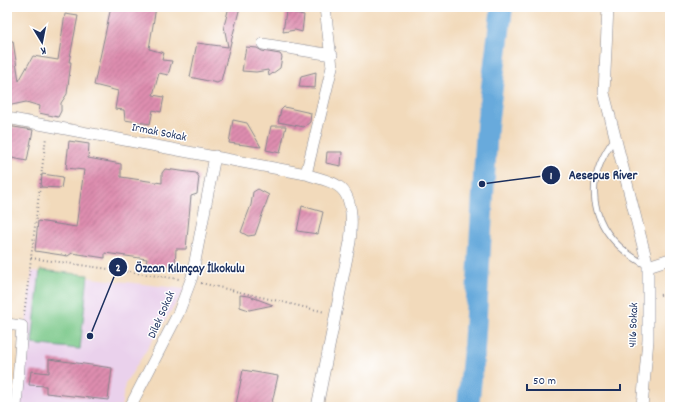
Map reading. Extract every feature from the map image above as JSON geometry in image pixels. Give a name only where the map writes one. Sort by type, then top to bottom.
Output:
[{"type":"street","points":[[306,174],[332,66],[332,55],[325,7]]},
{"type":"street","name":"4116 Sokak","points":[[608,7],[604,94],[648,266],[648,340],[642,407]]},
{"type":"street","points":[[263,44],[332,55]]},
{"type":"street","name":"Irmak Sokak","points":[[7,118],[306,174],[339,186],[350,202],[352,221],[350,242],[317,407]]},
{"type":"street","name":"Dilek Sokak","points":[[130,407],[178,314],[192,277],[215,156]]},
{"type":"street","points":[[648,266],[670,259]]},
{"type":"street","points":[[7,324],[22,326],[16,407]]},
{"type":"lane","points":[[615,138],[604,155],[597,175],[595,196],[598,217],[606,233],[617,246],[648,266]]},
{"type":"path","points":[[22,326],[47,125]]},
{"type":"shaded area","points":[[32,271],[185,289],[125,384],[121,407],[17,406]]},
{"type":"green space","points":[[40,270],[88,275],[80,349],[32,344]]},
{"type":"building","points":[[111,7],[156,7],[149,49],[164,53],[162,60],[172,61],[168,75],[159,73],[153,95],[164,97],[161,112],[153,110],[150,124],[125,120],[124,110],[115,109],[118,91],[94,85]]},
{"type":"building","points":[[229,7],[240,7],[221,81],[217,83],[190,77],[197,43],[228,47],[224,26]]},
{"type":"building","points":[[286,11],[304,15],[302,32],[295,30],[283,32]]},
{"type":"building","points":[[65,14],[78,16],[69,62],[71,62],[67,94],[61,103],[61,111],[58,117],[39,113],[40,106],[26,102],[7,106],[7,41],[13,41],[19,81],[33,56],[58,60]]},
{"type":"building","points":[[246,47],[257,48],[262,51],[280,54],[282,57],[280,68],[269,76],[268,70],[256,72],[242,71]]},
{"type":"building","points":[[316,72],[315,88],[299,87],[301,76]]},
{"type":"building","points":[[284,107],[311,113],[310,122],[304,127],[278,122],[281,110]]},
{"type":"building","points":[[233,120],[247,123],[261,147],[229,143]]},
{"type":"building","points":[[7,126],[33,130],[27,161],[7,157]]},
{"type":"building","points":[[271,126],[286,126],[280,153],[266,150]]},
{"type":"building","points":[[69,141],[89,144],[88,158],[121,164],[121,177],[162,183],[162,173],[165,169],[196,173],[199,177],[197,194],[191,196],[186,249],[176,249],[175,267],[146,264],[147,259],[105,253],[105,258],[72,253],[68,256],[35,251],[38,221],[76,227],[84,170],[66,168]]},
{"type":"building","points":[[327,152],[342,152],[341,166],[326,163]]},
{"type":"building","points":[[42,174],[63,177],[61,188],[41,187]]},
{"type":"building","points":[[258,189],[269,195],[255,235],[248,236],[241,232],[251,205],[253,192]]},
{"type":"building","points":[[302,206],[323,212],[318,234],[297,231]]},
{"type":"building","points":[[240,295],[249,296],[273,305],[249,310],[240,307]]},
{"type":"building","points":[[49,359],[112,368],[108,400],[46,393],[46,386],[29,385],[31,371],[49,373]]},
{"type":"building","points":[[243,370],[278,376],[271,407],[245,407],[236,405]]},
{"type":"waterway","points":[[468,407],[474,349],[487,126],[502,7]]},
{"type":"place","name":"Aesepus River","points":[[482,184]]},
{"type":"place","name":"Özcan Kılınçay İlkokulu","points":[[90,336]]}]
